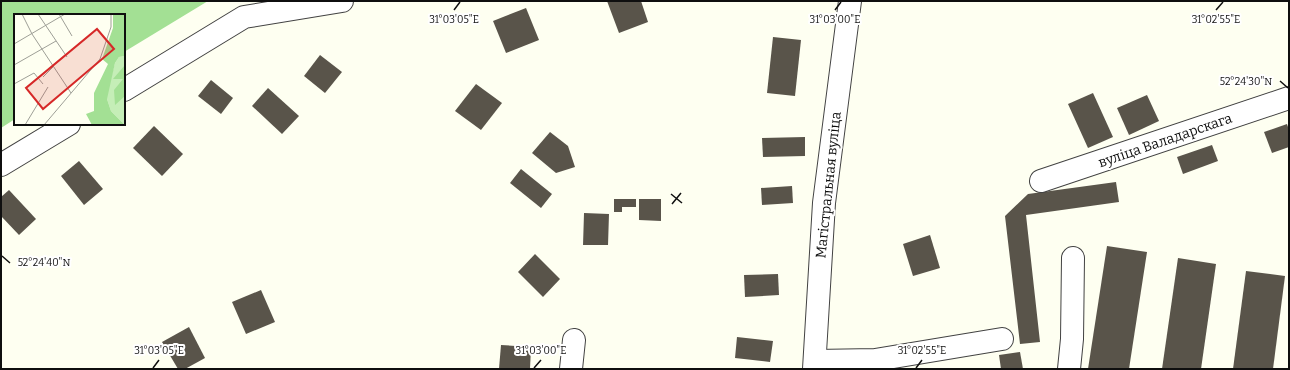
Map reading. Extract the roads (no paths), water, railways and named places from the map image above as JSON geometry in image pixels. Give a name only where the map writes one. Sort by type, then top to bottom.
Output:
[{"type":"street","points":[[125,89],[244,17],[342,1]]},
{"type":"street","name":"Магістральная вуліца","points":[[815,365],[824,203],[850,1]]},
{"type":"street","name":"вуліца Валадарскага","points":[[1041,181],[1289,98]]},
{"type":"street","points":[[1,165],[66,125]]},
{"type":"street","points":[[1069,369],[1072,339],[1073,258]]},
{"type":"street","points":[[815,365],[875,360],[1002,339]]},
{"type":"street","points":[[571,369],[574,340]]}]
